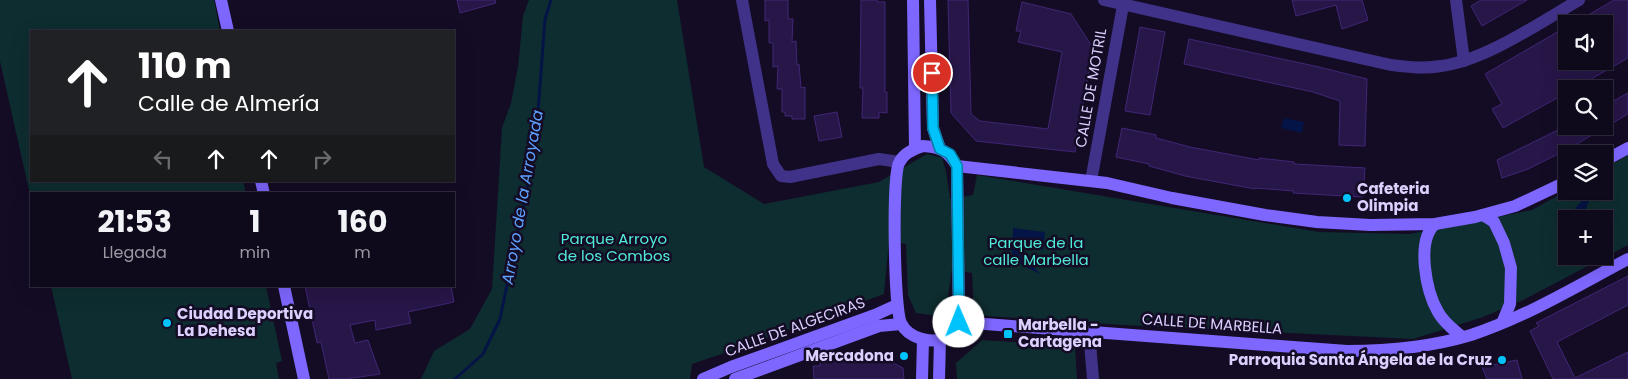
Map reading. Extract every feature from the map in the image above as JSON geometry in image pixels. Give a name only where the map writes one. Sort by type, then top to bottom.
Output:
[{"type":"street","points":[[221,0],[228,30]]},
{"type":"street","points":[[742,0],[773,164],[781,176],[790,177],[879,159],[899,162]]},
{"type":"street","points":[[913,0],[915,148]]},
{"type":"street","points":[[930,0],[933,128],[940,149]]},
{"type":"street","points":[[1104,0],[1123,2],[1391,65],[1419,68],[1442,66],[1464,61],[1505,42],[1579,0]]},
{"type":"street","points":[[1456,0],[1464,61]]},
{"type":"street","name":"CALLE DE MOTRIL","points":[[1091,181],[1123,2]]},
{"type":"street","points":[[923,146],[940,149],[950,154],[957,166],[959,322],[947,337],[940,340],[923,340],[906,331],[901,324],[897,305],[896,176],[899,162],[907,153],[915,148],[923,146]]},
{"type":"street","points":[[1613,156],[1628,148]]},
{"type":"street","points":[[957,166],[1107,183],[1172,198],[1265,215],[1317,222],[1370,225],[1435,224],[1483,215],[1515,206],[1558,186]]},
{"type":"street","points":[[1483,215],[1494,222],[1504,243],[1511,268],[1510,304],[1503,321]]},
{"type":"street","points":[[1435,224],[1428,230],[1425,242],[1425,266],[1430,293],[1438,312],[1447,325],[1462,337]]},
{"type":"street","name":"CALLE DE MARBELLA","points":[[959,322],[1354,351],[1378,351],[1409,348],[1462,337],[1536,308],[1628,259]]},
{"type":"street","points":[[284,287],[304,379]]},
{"type":"street","name":"CALLE DE ALGECIRAS","points":[[704,379],[731,367],[875,315],[897,305]]},
{"type":"street","name":"CALLE DE ALGECIRAS","points":[[735,379],[879,326],[901,324]]},
{"type":"street","points":[[1089,331],[1093,379]]},
{"type":"street","points":[[922,379],[923,340]]},
{"type":"street","points":[[939,379],[940,340]]},
{"type":"green space","points":[[0,0],[214,0],[220,30],[30,30],[30,182],[243,182],[246,192],[30,192],[30,195],[0,61]]},
{"type":"green space","points":[[529,0],[677,0],[704,167],[764,204],[879,182],[927,154],[942,158],[950,199],[973,195],[977,175],[1319,232],[1410,234],[1532,210],[1558,195],[1558,200],[1613,200],[1613,164],[1628,155],[1628,245],[1613,253],[1613,210],[1558,210],[1558,265],[1590,265],[1523,300],[1483,317],[1413,339],[1123,325],[974,315],[972,273],[952,269],[945,317],[916,313],[908,295],[906,244],[889,241],[884,294],[692,364],[690,379],[421,379],[434,351],[470,329],[492,289],[502,128],[511,103],[518,67],[523,16]]},
{"type":"green space","name":"Ciudad Deportiva La Dehesa","points":[[51,287],[266,287],[282,361],[276,363],[279,379],[72,379]]},
{"type":"green space","points":[[982,340],[1075,346],[1077,379],[957,379],[956,363]]},
{"type":"shaded area","points":[[1284,118],[1304,122],[1302,133],[1281,128]]},
{"type":"shaded area","points":[[1582,200],[1590,200],[1586,210],[1574,210]]},
{"type":"shaded area","points":[[1013,228],[1045,232],[1043,251],[1034,242],[1029,242],[1018,253],[1019,255],[1026,255],[1040,274],[1012,260]]},
{"type":"building","points":[[457,0],[495,0],[496,3],[460,13]]},
{"type":"building","points":[[765,0],[788,0],[788,19],[793,19],[792,42],[796,41],[797,65],[799,64],[801,88],[805,87],[805,119],[792,119],[792,116],[785,116],[785,112],[782,112],[782,89],[777,89],[778,66],[773,67],[773,43],[769,43],[769,20],[765,21]]},
{"type":"building","points":[[861,0],[885,2],[885,92],[887,92],[887,113],[879,112],[879,118],[862,118],[863,88],[860,88]]},
{"type":"building","points":[[948,0],[968,0],[971,114],[980,121],[1048,129],[1062,52],[1018,42],[1021,31],[1016,31],[1022,2],[1071,14],[1093,48],[1075,152],[976,141],[951,113]]},
{"type":"building","points":[[1292,0],[1362,0],[1368,20],[1342,29],[1336,5],[1296,16]]},
{"type":"building","points":[[1481,0],[1527,0],[1482,26],[1471,6]]},
{"type":"building","points":[[1614,0],[1628,0],[1628,58],[1613,67],[1613,15],[1588,15]]},
{"type":"building","points":[[1140,27],[1165,32],[1150,115],[1125,111]]},
{"type":"building","points":[[1558,32],[1558,70],[1607,70],[1590,80],[1558,80],[1558,97],[1503,128],[1492,109],[1502,104],[1485,74]]},
{"type":"building","points":[[1189,39],[1367,79],[1365,146],[1339,145],[1340,101],[1313,92],[1184,64]]},
{"type":"building","points":[[1628,93],[1628,114],[1613,123],[1613,101]]},
{"type":"building","points":[[837,112],[842,137],[819,141],[814,116]]},
{"type":"building","points":[[1122,128],[1156,135],[1156,138],[1190,147],[1259,160],[1259,158],[1294,162],[1294,164],[1365,168],[1363,197],[1255,189],[1185,176],[1149,166],[1149,164],[1116,157]]},
{"type":"building","points":[[1558,130],[1558,135],[1592,135],[1575,145],[1558,145],[1558,154],[1528,169],[1502,178],[1497,160]]},
{"type":"building","points":[[1628,276],[1628,305],[1557,342],[1575,378],[1628,352],[1628,379],[1553,379],[1530,331],[1539,326],[1536,323]]},
{"type":"building","points":[[305,287],[451,287],[454,302],[408,312],[411,323],[376,330],[375,320],[350,325],[355,343],[368,340],[380,374],[346,379],[329,379],[321,342],[317,343]]},
{"type":"building","points":[[872,352],[903,368],[904,379],[814,379],[813,366],[820,366],[820,361],[833,356],[850,356],[850,353]]},
{"type":"building","points":[[1517,360],[1522,379],[1487,379],[1482,367]]},
{"type":"waterway","name":"Arroyo de la Arroyada","points":[[455,379],[483,354],[500,319],[528,183],[538,112],[545,19],[551,0]]},
{"type":"place","name":"Cafeteria Olimpia","points":[[1347,198]]},
{"type":"place","name":"Ciudad Deportiva La Dehesa","points":[[167,323]]},
{"type":"place","name":"Marbella - Cartagena","points":[[1008,334]]},
{"type":"place","name":"Mercadona","points":[[904,356]]},
{"type":"place","name":"Parroquia Santa Ángela de la Cruz","points":[[1502,360]]},
{"type":"route","points":[[932,73],[933,128],[940,149],[950,154],[957,166],[959,322]]},
{"type":"park label","name":"Parque Arroyo de los Combos","points":[[614,248]]},
{"type":"park label","name":"Parque de la calle Marbella","points":[[1036,252]]}]
